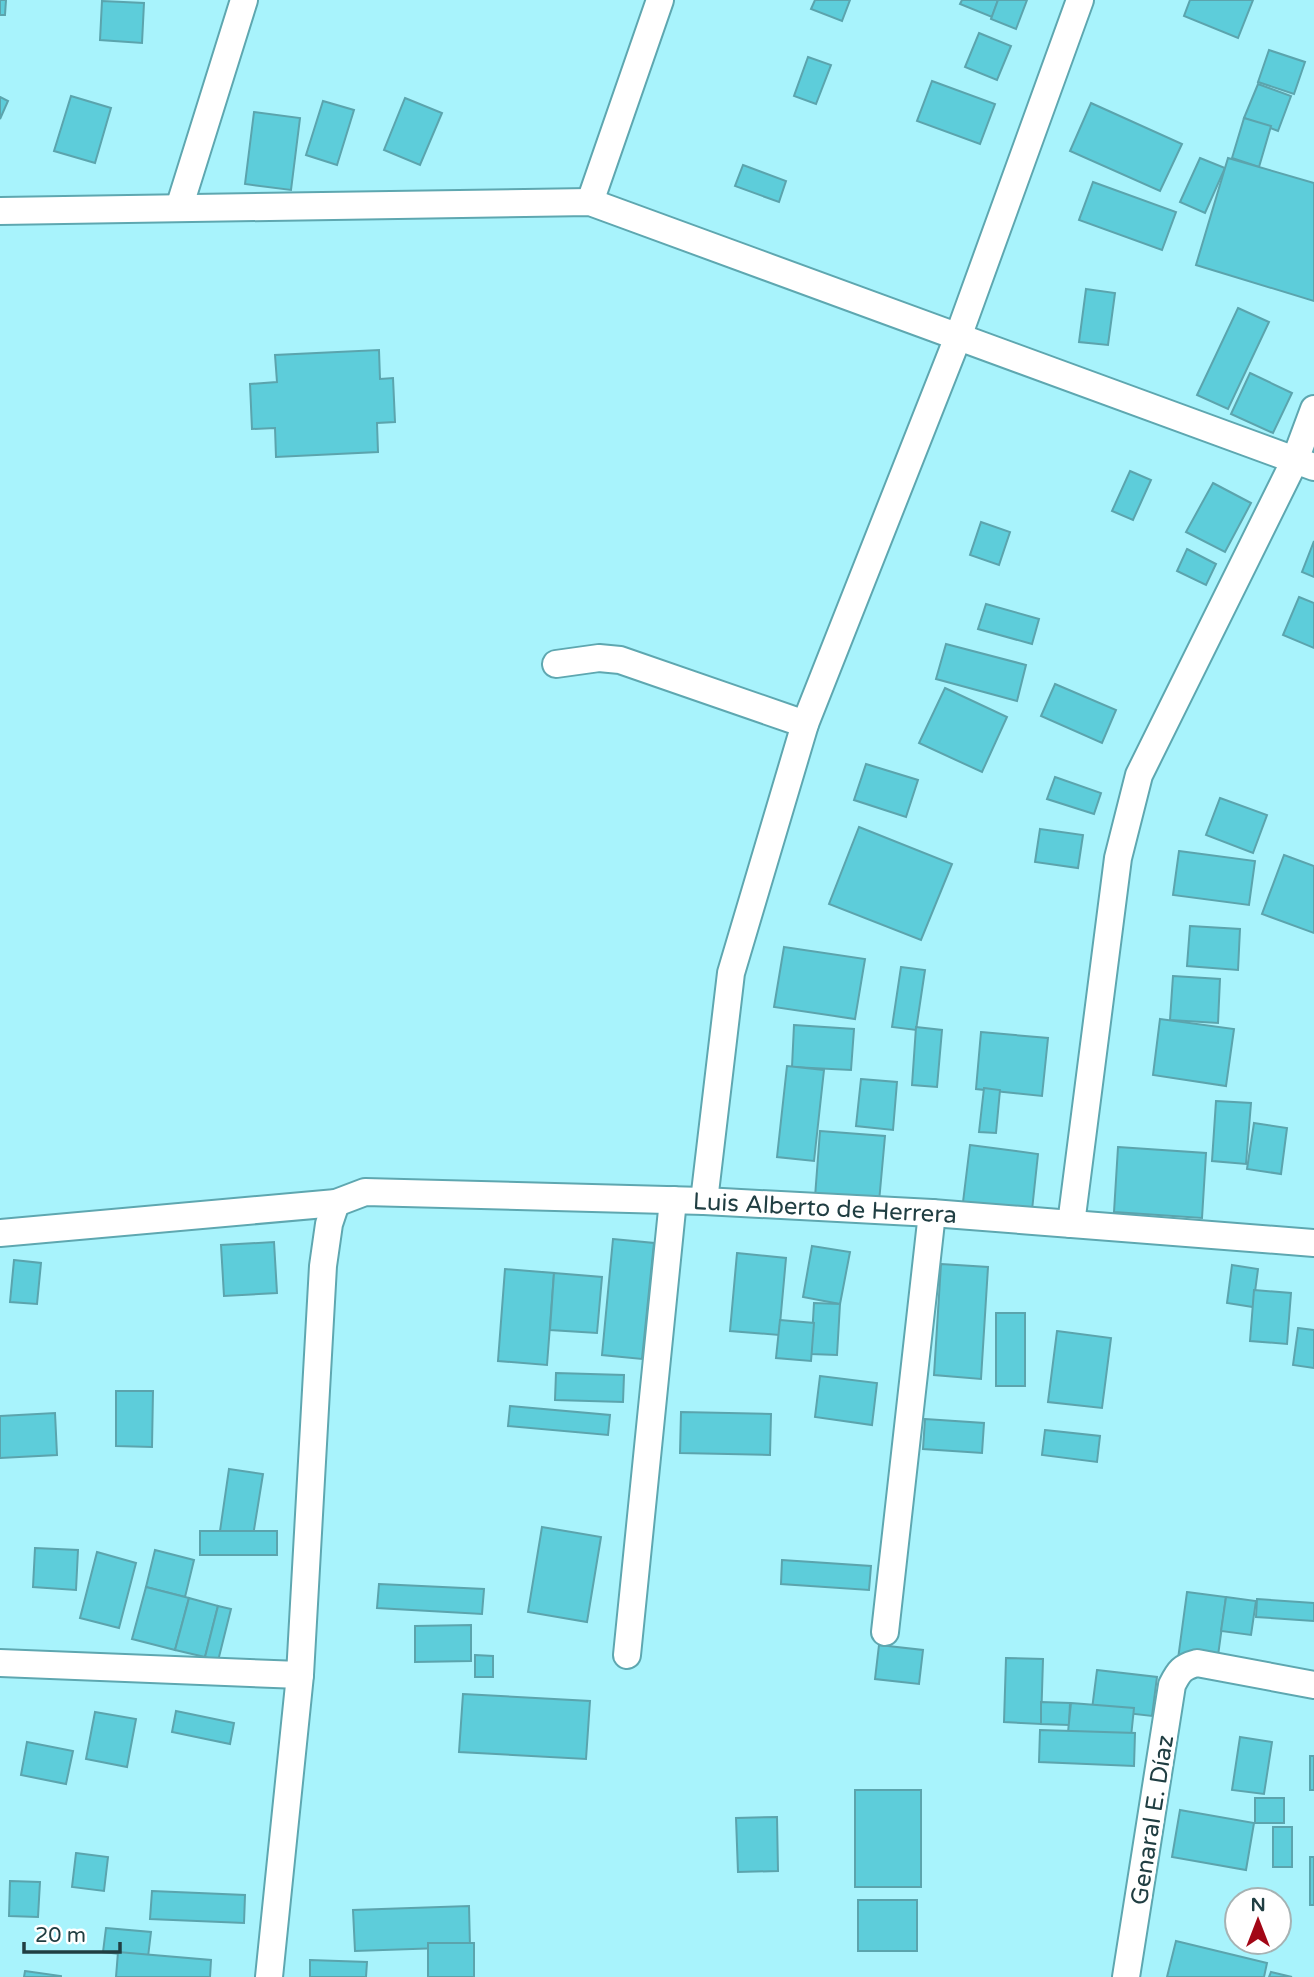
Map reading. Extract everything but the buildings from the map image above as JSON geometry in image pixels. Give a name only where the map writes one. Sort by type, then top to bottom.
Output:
[{"type":"street","points":[[179,208],[244,0]]},
{"type":"street","points":[[590,202],[660,0]]},
{"type":"street","points":[[704,1201],[731,973],[805,724],[958,337],[1080,0]]},
{"type":"street","points":[[0,211],[590,202],[1304,464]]},
{"type":"street","points":[[1071,1224],[1118,859],[1139,775],[1304,464],[1314,409]]},
{"type":"street","points":[[556,664],[599,658],[620,660],[805,724]]},
{"type":"street","name":"Luis Alberto de Herrera","points":[[0,1233],[336,1202],[365,1192],[704,1201],[932,1213],[1314,1243]]},
{"type":"street","points":[[627,1655],[673,1200]]},
{"type":"street","points":[[269,1977],[300,1675],[323,1266],[329,1224],[336,1202]]},
{"type":"street","points":[[885,1632],[932,1213]]},
{"type":"street","points":[[0,1663],[300,1675]]},
{"type":"street","name":"Genaral E. Díaz","points":[[1126,1977],[1172,1685],[1183,1667],[1207,1665],[1313,1683]]}]
